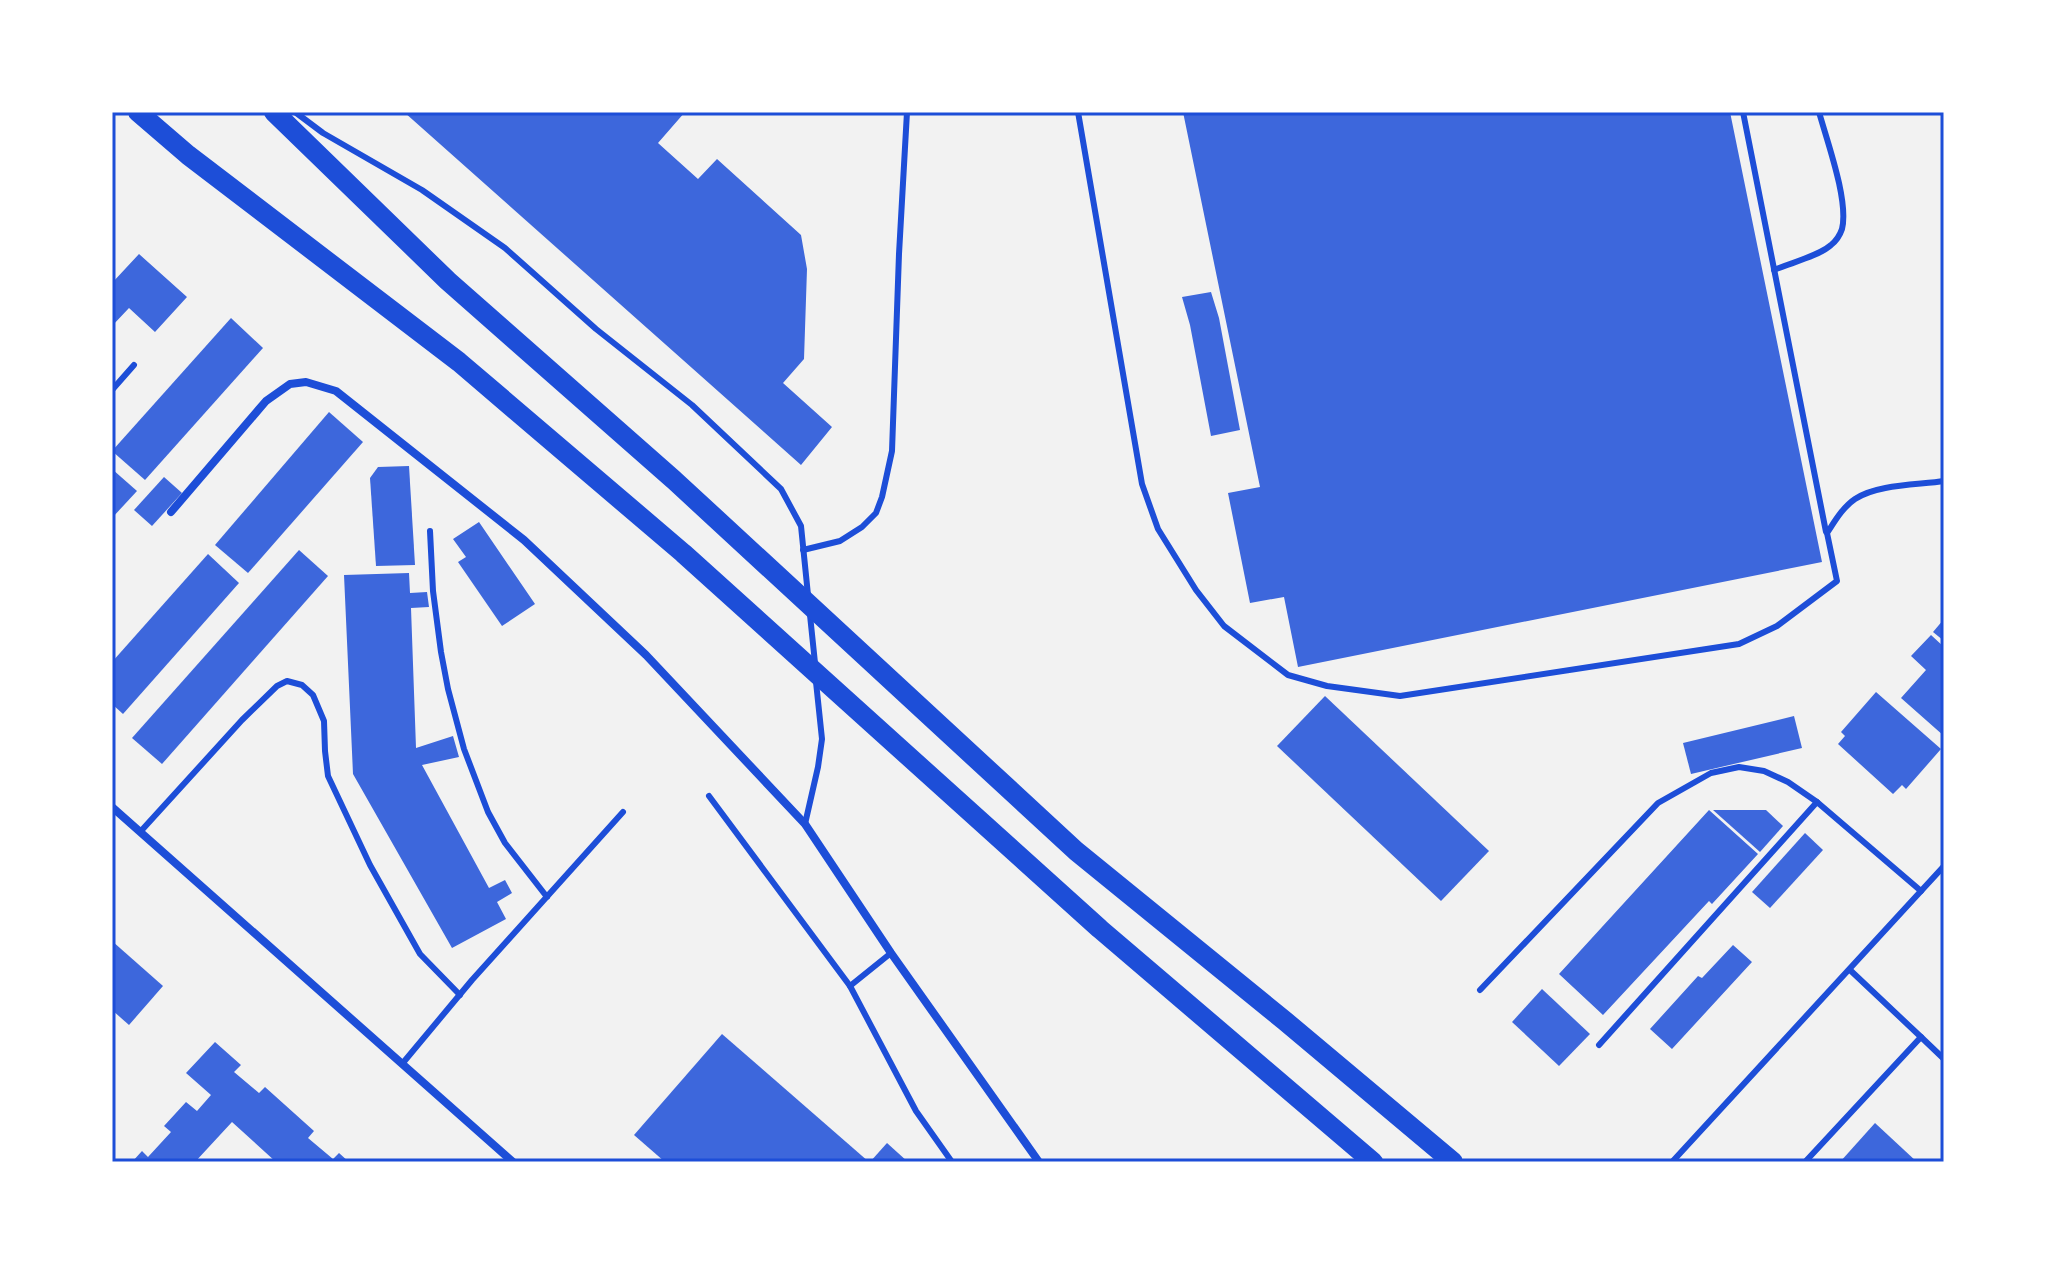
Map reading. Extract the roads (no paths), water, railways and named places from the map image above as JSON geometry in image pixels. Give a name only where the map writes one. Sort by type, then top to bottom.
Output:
[{"type":"main road","points":[[138,112],[188,155],[459,362],[683,553],[1100,929],[1373,1162]]},
{"type":"main road","points":[[274,112],[448,281],[674,480],[1076,851],[1453,1162]]},
{"type":"street","points":[[171,512],[266,401],[290,384],[306,382],[336,391],[524,540],[646,655],[805,824],[891,953],[1039,1162]]},
{"type":"street","points":[[112,807],[513,1162]]},
{"type":"lane","points":[[295,112],[323,133],[422,190],[505,248],[596,329],[692,405],[781,489],[801,526],[822,739],[805,824]]},
{"type":"lane","points":[[803,550],[840,541],[862,527],[876,513],[882,497],[892,451],[907,112]]},
{"type":"lane","points":[[1078,112],[1142,484],[1158,529],[1196,590],[1224,626],[1288,675],[1327,686],[1400,696],[1739,644],[1777,626],[1837,581],[1743,112]]},
{"type":"lane","points":[[1774,270],[1828,248],[1842,230],[1840,188],[1819,112]]},
{"type":"lane","points":[[112,390],[134,365]]},
{"type":"lane","points":[[1827,533],[1841,511],[1857,497],[1881,489],[1944,481]]},
{"type":"lane","points":[[430,531],[433,591],[441,652],[464,749],[488,812],[505,843],[547,897]]},
{"type":"lane","points":[[141,831],[277,686],[287,681],[302,685],[313,695],[324,721],[328,776],[370,865],[420,954],[460,995]]},
{"type":"lane","points":[[1480,990],[1658,803],[1711,773],[1739,767],[1764,771],[1788,782],[1817,802],[1921,891]]},
{"type":"lane","points":[[709,796],[850,986],[916,1111],[952,1162]]},
{"type":"lane","points":[[1599,1045],[1817,802]]},
{"type":"lane","points":[[402,1064],[623,812]]},
{"type":"lane","points":[[1672,1162],[1943,869]]},
{"type":"lane","points":[[850,986],[891,953]]},
{"type":"lane","points":[[1850,970],[1944,1059]]},
{"type":"lane","points":[[1805,1162],[1921,1037]]}]
